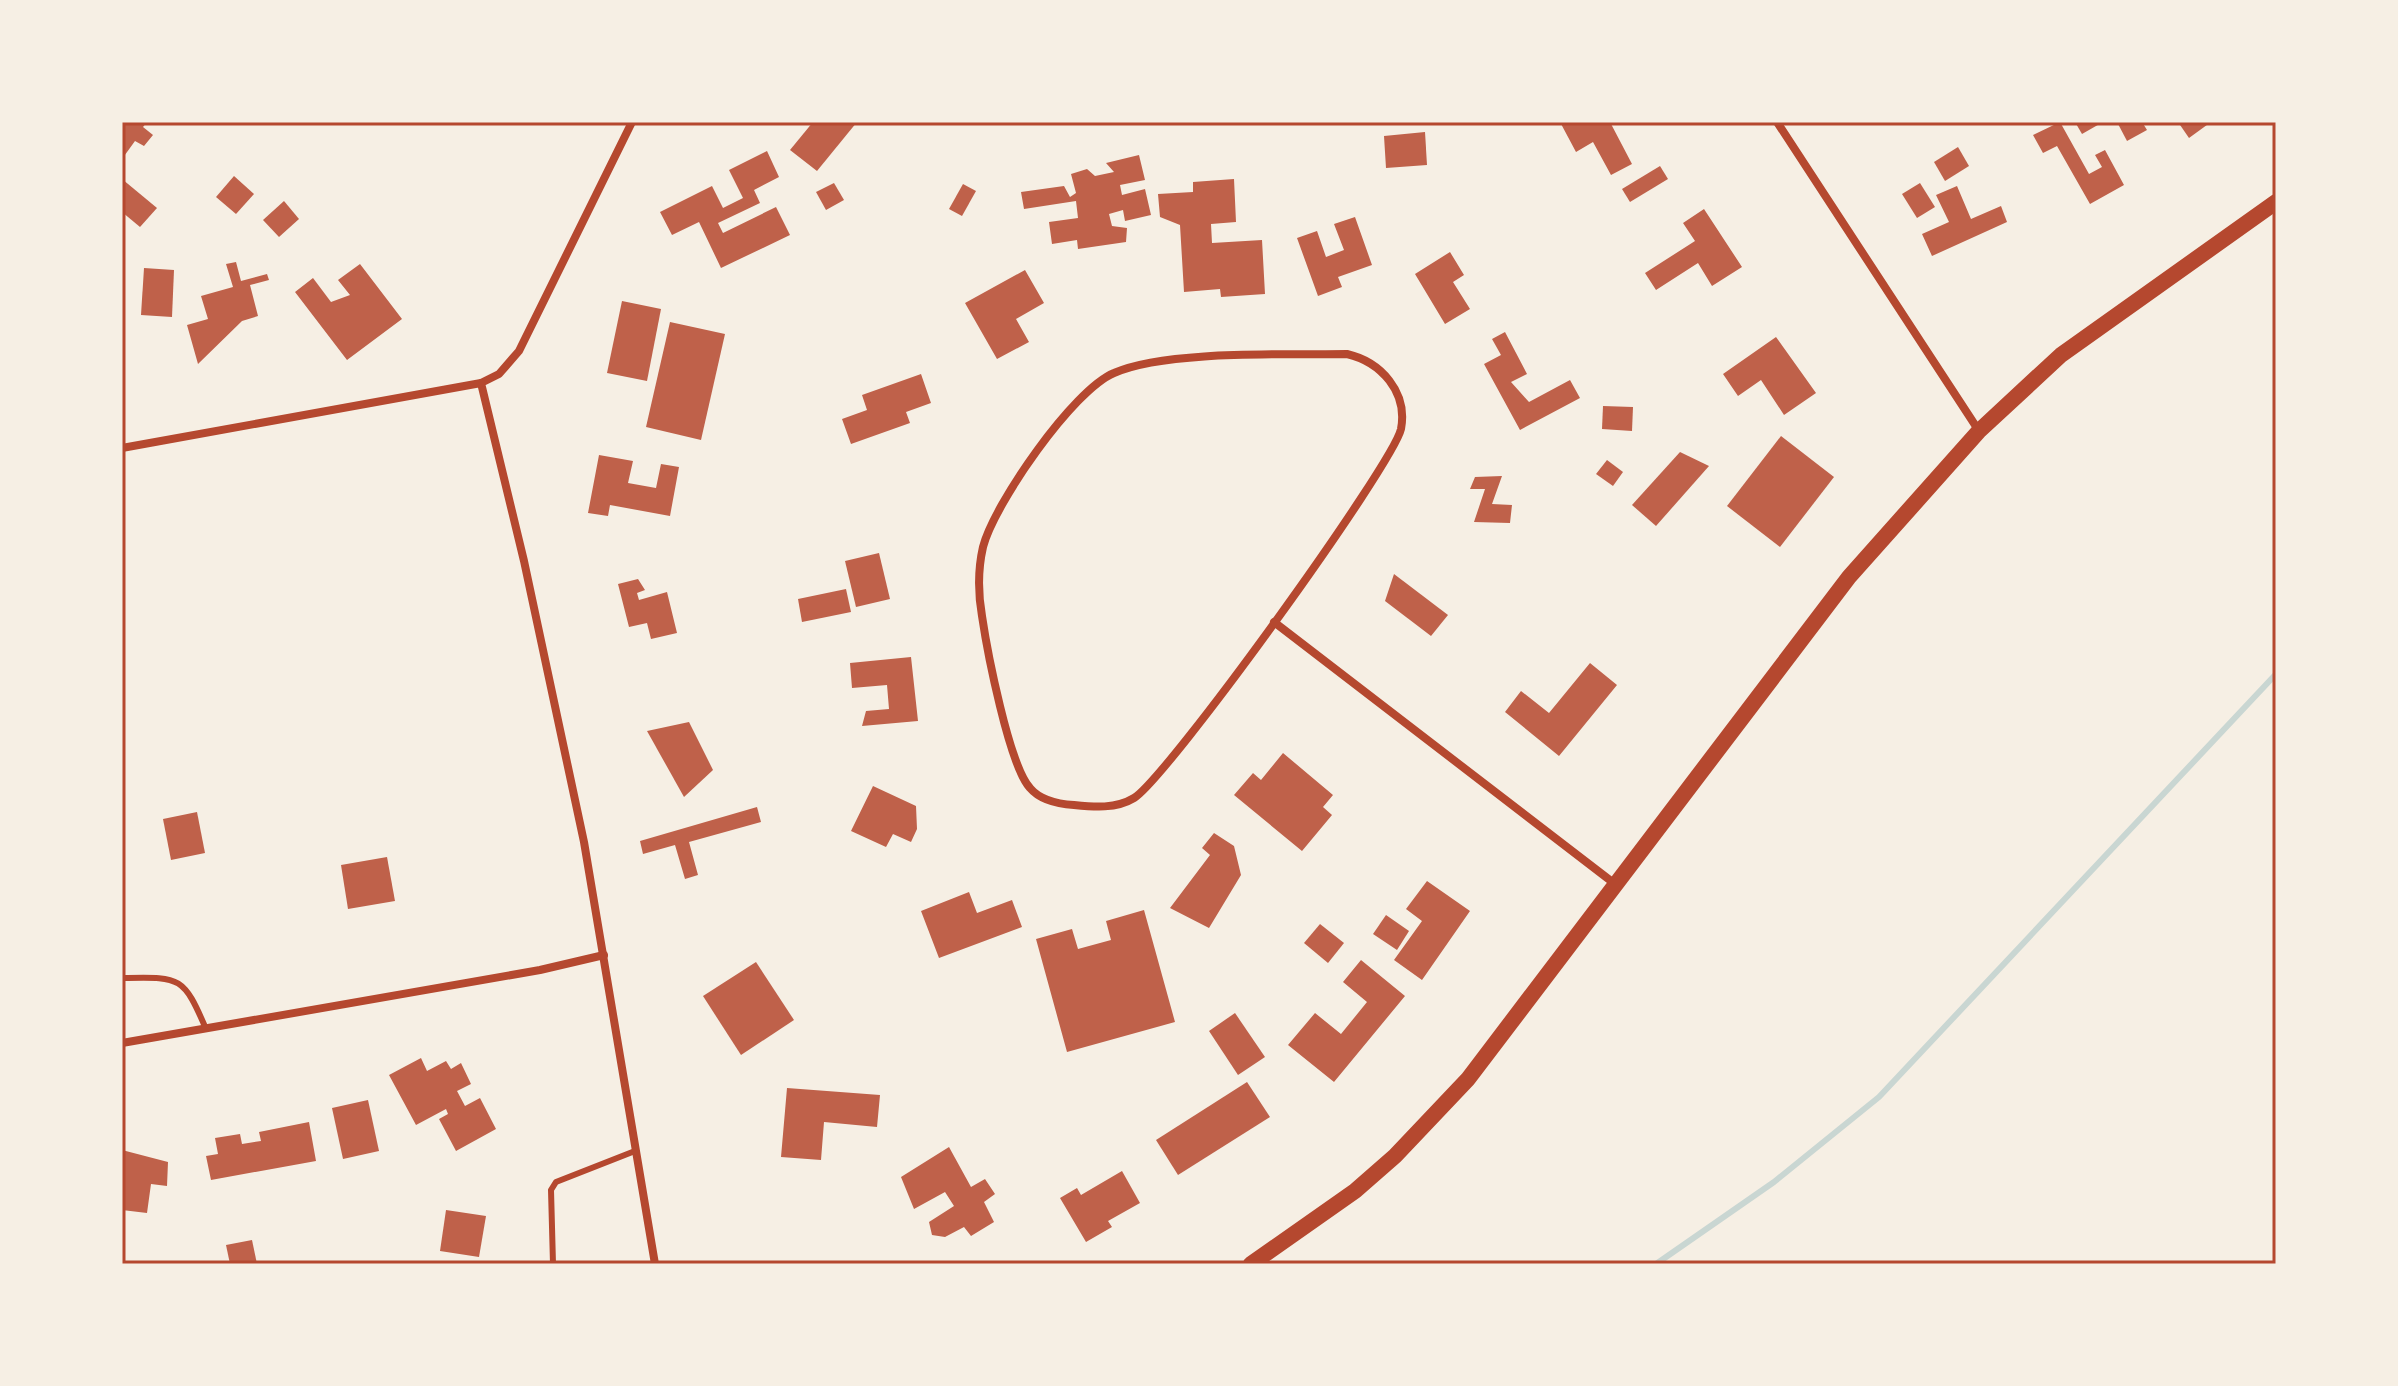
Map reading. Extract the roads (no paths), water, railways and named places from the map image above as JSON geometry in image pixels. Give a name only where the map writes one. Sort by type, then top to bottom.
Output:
[{"type":"main road","points":[[1251,1264],[1355,1191],[1468,1079],[1849,577],[1979,431],[2061,355],[2276,202]]},
{"type":"street","points":[[122,448],[481,383],[499,374],[519,351],[632,122]]},
{"type":"street","points":[[1777,122],[1979,431]]},
{"type":"street","points":[[1347,354],[1365,358],[1391,382],[1403,413],[1400,432],[1392,451],[1274,622],[1198,726],[1136,797],[1119,805],[1069,805],[1043,798],[1021,775],[982,617],[979,571],[984,546],[1010,488],[1081,397],[1098,381],[1114,373],[1168,361],[1347,354]]},
{"type":"street","points":[[481,383],[530,590],[604,955],[655,1264]]},
{"type":"street","points":[[1274,622],[1615,884]]},
{"type":"street","points":[[122,1043],[540,970],[604,955]]},
{"type":"lane","points":[[122,978],[159,977],[179,981],[191,992],[206,1029]]},
{"type":"lane","points":[[553,1264],[551,1190],[556,1182],[635,1151]]},
{"type":"waterway","points":[[1656,1264],[1774,1182],[1879,1097],[2276,674]]}]
